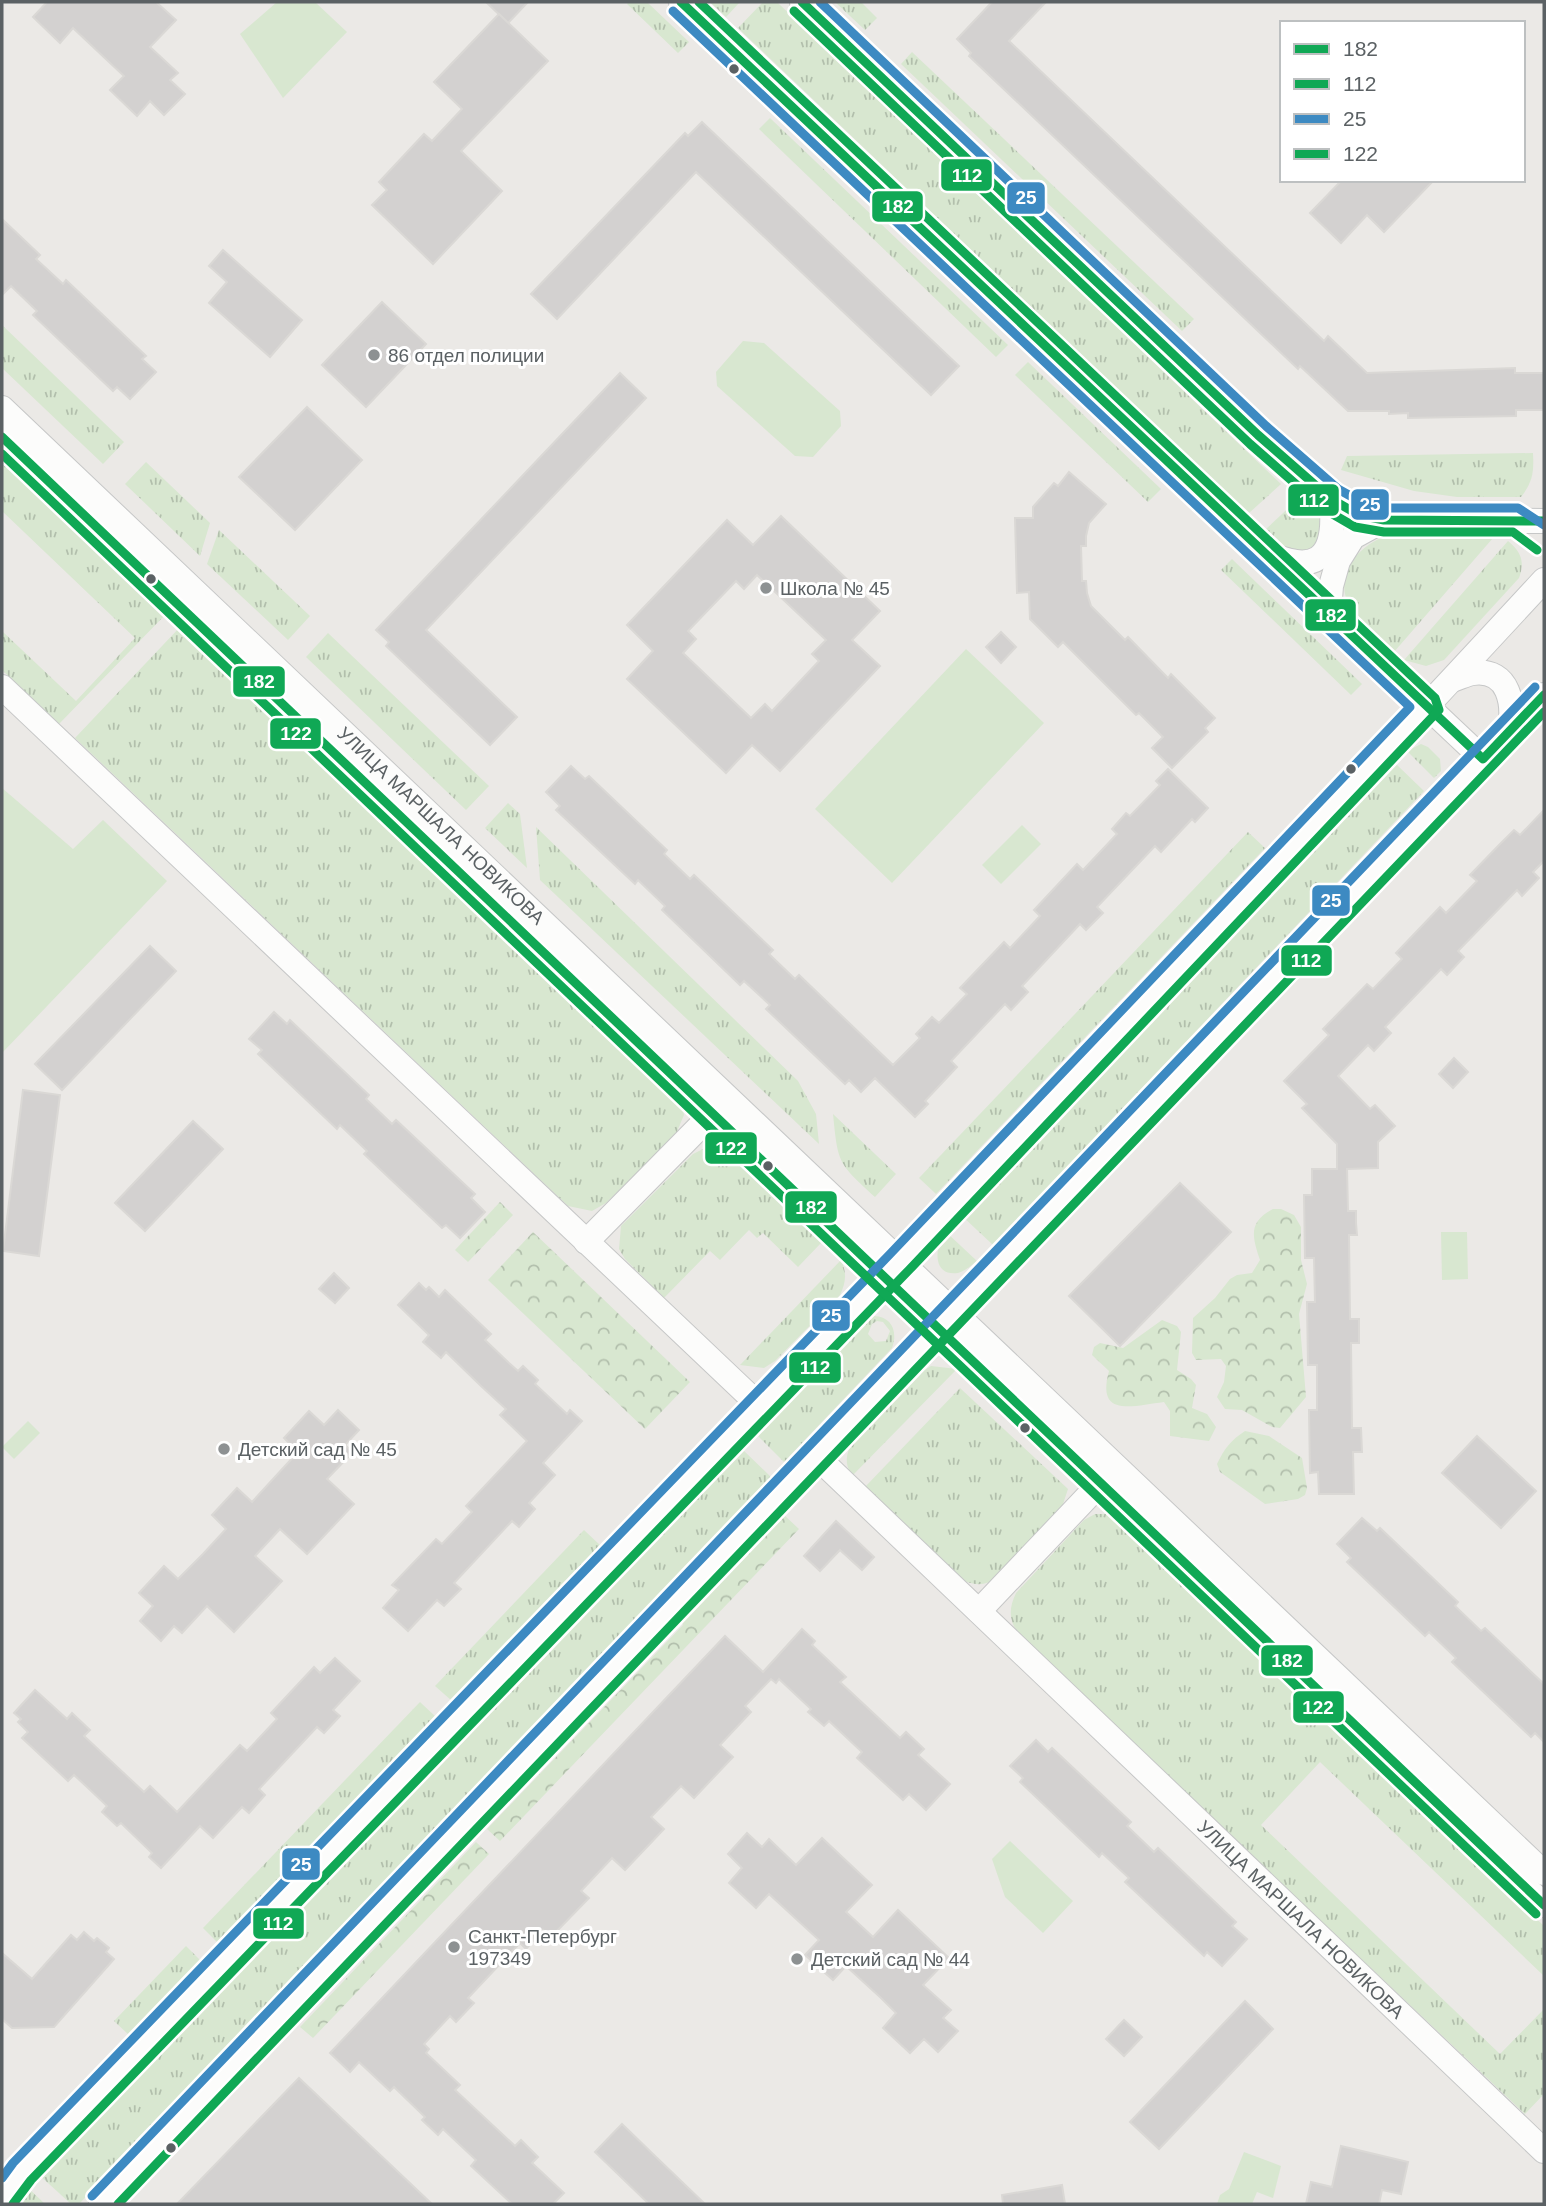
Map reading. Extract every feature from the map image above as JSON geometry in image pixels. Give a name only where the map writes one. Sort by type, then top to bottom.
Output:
[{"type":"street","points":[[681,2],[1483,759]]},
{"type":"street","points":[[802,2],[1258,435],[1331,499],[1359,515],[1384,520],[1544,521]]},
{"type":"street","name":"УЛИЦА МАРШАЛА НОВИКОВА","points":[[2,408],[720,1106]]},
{"type":"street","name":"УЛИЦА МАРШАЛА НОВИКОВА","points":[[2,437],[720,1106],[1109,1475],[1544,1873]]},
{"type":"street","points":[[1268,555],[1299,562],[1313,560],[1326,551],[1332,538],[1331,499]]},
{"type":"street","points":[[1329,612],[1331,586],[1338,561],[1353,537],[1384,520]]},
{"type":"street","points":[[1517,520],[1544,540]]},
{"type":"street","points":[[2,2198],[22,2172],[892,1269],[1427,707],[1544,580]]},
{"type":"street","points":[[1452,680],[1474,673],[1491,675],[1503,683],[1510,696],[1513,713],[1509,732]]},
{"type":"street","points":[[2,687],[760,1406]]},
{"type":"street","points":[[101,2204],[1544,695]]},
{"type":"street","points":[[586,1242],[720,1106]]},
{"type":"street","name":"УЛИЦА МАРШАЛА НОВИКОВА","points":[[816,1455],[1544,2151]]},
{"type":"street","points":[[979,1611],[1109,1475]]},
{"type":"street","name":"УЛИЦА МАРШАЛА НОВИКОВА","points":[[1109,1475],[1544,1905]]},
{"type":"green space","points":[[277,2],[315,2],[347,32],[283,98],[240,34]]},
{"type":"green space","points":[[647,2],[689,42],[678,53],[627,4]]},
{"type":"green space","points":[[710,2],[740,2],[726,17]]},
{"type":"green space","points":[[763,2],[777,2],[1281,484],[1248,514],[738,28]]},
{"type":"green space","points":[[835,2],[861,2],[877,18],[865,30]]},
{"type":"green space","points":[[912,52],[1194,319],[1182,331],[901,64]]},
{"type":"green space","points":[[770,118],[1008,345],[996,357],[759,129]]},
{"type":"green space","points":[[2,325],[124,442],[103,464],[2,368]]},
{"type":"green space","points":[[743,341],[764,343],[840,411],[841,426],[813,457],[795,456],[717,386],[716,372]]},
{"type":"green space","points":[[1028,362],[1161,489],[1148,502],[1015,375]]},
{"type":"green space","points":[[1533,453],[1532,476],[1521,497],[1457,497],[1414,491],[1341,470],[1347,456]]},
{"type":"green space","points":[[2,458],[166,614],[59,724],[2,670],[2,631],[76,701],[135,638],[2,511]]},
{"type":"green space","points":[[146,462],[210,523],[200,556],[125,484]]},
{"type":"green space","points":[[1299,498],[1320,519],[1324,528],[1310,554],[1289,553],[1265,530]]},
{"type":"green space","points":[[219,530],[310,616],[288,640],[207,564]]},
{"type":"green space","points":[[1383,537],[1493,538],[1394,652],[1352,610],[1344,582],[1357,555]]},
{"type":"green space","points":[[1508,541],[1521,557],[1519,578],[1444,660],[1426,666],[1404,660]]},
{"type":"green space","points":[[1232,559],[1362,684],[1351,695],[1221,570]]},
{"type":"green space","points":[[180,627],[574,1005],[591,1011],[681,1099],[684,1115],[675,1136],[606,1203],[592,1211],[568,1206],[75,738]]},
{"type":"green space","points":[[328,633],[489,786],[466,810],[306,657]]},
{"type":"green space","points":[[966,649],[1044,723],[892,883],[815,809]]},
{"type":"green space","points":[[1421,744],[1440,759],[1441,771],[1434,778],[1407,751]]},
{"type":"green space","points":[[1395,763],[1424,791],[993,1245],[962,1216]]},
{"type":"green space","points":[[2,788],[73,849],[103,820],[167,881],[2,1053]]},
{"type":"green space","points":[[508,803],[520,814],[527,868],[485,828]]},
{"type":"green space","points":[[1022,825],[1041,844],[1001,884],[982,865]]},
{"type":"green space","points":[[536,827],[798,1081],[816,1114],[819,1144],[540,880]]},
{"type":"green space","points":[[1248,832],[1265,848],[936,1194],[919,1178]]},
{"type":"green space","points":[[833,1114],[896,1174],[875,1197],[842,1162],[836,1143]]},
{"type":"green space","points":[[714,1147],[726,1150],[822,1242],[798,1267],[763,1233],[757,1238],[749,1230],[720,1260],[710,1251],[664,1298],[625,1259],[619,1249],[621,1226],[693,1154]]},
{"type":"green space","points":[[500,1202],[513,1215],[468,1262],[455,1250]]},
{"type":"green space","points":[[1273,1209],[1281,1209],[1294,1215],[1301,1227],[1301,1260],[1307,1284],[1299,1314],[1306,1397],[1280,1428],[1272,1427],[1242,1410],[1225,1409],[1217,1397],[1224,1382],[1226,1366],[1221,1359],[1196,1360],[1192,1353],[1193,1318],[1215,1298],[1230,1279],[1252,1273],[1260,1260],[1254,1230],[1259,1219]]},
{"type":"green space","points":[[533,1232],[690,1382],[645,1429],[488,1280]]},
{"type":"green space","points":[[946,1232],[977,1261],[958,1273],[943,1270],[938,1259],[939,1245]]},
{"type":"green space","points":[[1441,1232],[1467,1232],[1468,1279],[1442,1280]]},
{"type":"green space","points":[[841,1260],[845,1278],[840,1295],[775,1361],[764,1368],[740,1365]]},
{"type":"green space","points":[[874,1316],[889,1322],[894,1331],[892,1348],[784,1462],[755,1433],[865,1319]],"holes":[[[883,1322],[890,1331],[886,1341],[875,1342],[868,1334],[872,1324]]]},
{"type":"green space","points":[[1162,1320],[1177,1326],[1181,1332],[1177,1370],[1196,1385],[1192,1408],[1207,1414],[1216,1427],[1209,1441],[1170,1436],[1170,1411],[1164,1402],[1129,1406],[1112,1403],[1106,1386],[1109,1371],[1092,1355],[1094,1347],[1100,1343],[1123,1348]]},
{"type":"green space","points":[[931,1366],[957,1369],[852,1476],[847,1459],[852,1442],[918,1374]]},
{"type":"green space","points":[[960,1388],[1068,1489],[1062,1507],[998,1578],[981,1584],[964,1581],[864,1488]]},
{"type":"green space","points":[[28,1421],[40,1433],[14,1459],[2,1447]]},
{"type":"green space","points":[[1245,1431],[1269,1436],[1302,1458],[1307,1488],[1305,1495],[1298,1499],[1265,1504],[1220,1472],[1217,1464],[1222,1454],[1232,1441]]},
{"type":"green space","points":[[741,1448],[772,1478],[79,2204],[71,2204],[37,2173]]},
{"type":"green space","points":[[783,1514],[799,1529],[500,1841],[487,1829],[683,1625],[681,1621]]},
{"type":"green space","points":[[1095,1514],[1106,1514],[1120,1520],[1544,1926],[1544,1976],[1320,1762],[1261,1825],[1500,2054],[1544,2009],[1544,2094],[1525,2114],[1020,1636],[1011,1615],[1016,1593],[1084,1520]]},
{"type":"green space","points":[[584,1530],[601,1546],[452,1701],[435,1686]]},
{"type":"green space","points":[[420,1702],[436,1717],[219,1944],[203,1928]]},
{"type":"green space","points":[[1010,1841],[1073,1901],[1043,1933],[1005,1897],[992,1859]]},
{"type":"green space","points":[[476,1842],[489,1854],[313,2038],[300,2027]]},
{"type":"green space","points":[[186,1946],[201,1961],[130,2036],[114,2021]]},
{"type":"green space","points":[[1244,2152],[1281,2166],[1273,2198],[1257,2192],[1252,2204],[1217,2204],[1220,2195],[1229,2189]]},
{"type":"green space","points":[[25,2185],[45,2204],[8,2204]]},
{"type":"building","points":[[47,2],[156,2],[176,20],[150,47],[178,73],[170,80],[185,94],[164,115],[150,101],[137,116],[110,90],[124,76],[73,28],[60,43],[33,17]]},
{"type":"building","points":[[486,2],[528,2],[508,23]]},
{"type":"building","points":[[992,2],[1046,2],[1009,41],[1324,341],[1328,336],[1367,373],[1515,368],[1515,373],[1544,373],[1544,410],[1516,410],[1516,416],[1408,418],[1408,413],[1348,411],[1300,366],[1298,369],[969,56],[971,53],[957,39]]},
{"type":"building","points":[[499,14],[548,61],[461,151],[502,191],[433,264],[372,205],[387,190],[379,182],[424,134],[432,141],[462,109],[434,82]]},
{"type":"building","points":[[702,122],[959,366],[931,395],[696,172],[557,319],[531,294],[685,133],[688,136]]},
{"type":"building","points":[[1340,182],[1432,182],[1384,232],[1367,215],[1341,243],[1310,213]]},
{"type":"building","points":[[2,219],[40,255],[36,259],[63,284],[66,280],[146,356],[142,359],[156,372],[130,399],[117,387],[113,391],[33,315],[37,311],[11,286],[2,295]]},
{"type":"building","points":[[223,250],[302,320],[270,357],[209,303],[227,282],[209,266]]},
{"type":"building","name":"86 отдел полиции","points":[[382,302],[426,344],[366,407],[322,365]]},
{"type":"building","points":[[620,373],[646,398],[426,630],[517,717],[490,745],[386,646],[389,642],[376,630]]},
{"type":"building","points":[[307,407],[362,460],[295,530],[239,477]]},
{"type":"building","points":[[1069,472],[1106,504],[1089,523],[1086,546],[1081,546],[1082,581],[1086,581],[1091,606],[1125,640],[1128,637],[1168,678],[1171,674],[1215,718],[1205,728],[1208,732],[1172,768],[1152,748],[1163,737],[1139,713],[1136,715],[1063,642],[1058,647],[1030,619],[1029,592],[1017,593],[1015,518],[1033,518],[1033,507],[1054,483],[1058,486]]},
{"type":"building","points":[[781,516],[880,611],[852,640],[880,666],[780,771],[752,745],[726,773],[627,679],[653,651],[627,625],[727,520],[753,545]],"holes":[[[757,575],[826,640],[812,654],[819,661],[772,711],[765,704],[751,718],[683,653],[696,639],[688,631],[736,581],[744,589]]]},
{"type":"building","points":[[1001,632],[1016,647],[1001,663],[986,647]]},
{"type":"building","points":[[571,766],[585,779],[589,776],[667,850],[664,854],[690,879],[694,875],[773,950],[769,954],[795,979],[799,975],[893,1065],[920,1038],[916,1034],[932,1017],[939,1023],[967,994],[960,988],[1004,942],[1010,948],[1040,916],[1034,910],[1077,864],[1083,870],[1117,834],[1112,829],[1126,813],[1130,816],[1160,785],[1156,781],[1168,769],[1208,808],[1195,822],[1192,819],[1161,852],[1155,846],[1097,907],[1103,913],[1086,930],[1080,924],[1022,986],[1028,992],[1011,1010],[1005,1004],[951,1061],[957,1067],[925,1101],[928,1104],[915,1117],[875,1078],[861,1092],[849,1080],[845,1084],[766,1009],[770,1005],[744,981],[740,985],[662,910],[665,906],[638,880],[635,884],[556,810],[560,806],[546,792]]},
{"type":"building","points":[[1544,810],[1544,861],[1533,872],[1539,878],[1522,896],[1517,890],[1458,951],[1464,957],[1447,975],[1441,969],[1385,1027],[1391,1033],[1374,1051],[1368,1045],[1338,1076],[1370,1109],[1375,1105],[1395,1126],[1378,1142],[1378,1168],[1347,1169],[1348,1211],[1356,1211],[1357,1235],[1349,1235],[1350,1319],[1359,1319],[1359,1343],[1351,1343],[1352,1428],[1361,1428],[1362,1452],[1353,1452],[1354,1494],[1319,1494],[1318,1472],[1310,1473],[1309,1410],[1317,1410],[1317,1365],[1308,1365],[1307,1302],[1315,1302],[1314,1258],[1305,1258],[1304,1195],[1312,1195],[1312,1169],[1337,1169],[1337,1144],[1302,1108],[1307,1104],[1284,1081],[1329,1035],[1323,1029],[1367,984],[1373,989],[1402,959],[1396,953],[1440,907],[1446,913],[1477,881],[1470,875],[1514,830],[1520,835]]},
{"type":"building","points":[[150,946],[176,971],[62,1090],[35,1064]]},
{"type":"building","points":[[274,1012],[287,1024],[290,1020],[369,1095],[366,1099],[392,1124],[396,1120],[475,1194],[471,1198],[485,1212],[460,1238],[446,1225],[442,1228],[364,1154],[367,1151],[340,1125],[337,1129],[258,1054],[262,1050],[249,1039]]},
{"type":"building","points":[[1454,1058],[1468,1072],[1453,1088],[1439,1074]]},
{"type":"building","points":[[23,1090],[60,1095],[39,1256],[3,1251]]},
{"type":"building","points":[[193,1121],[223,1149],[145,1231],[115,1203]]},
{"type":"building","points":[[1180,1183],[1231,1232],[1120,1346],[1069,1296]]},
{"type":"building","points":[[334,1273],[349,1288],[335,1303],[319,1289]]},
{"type":"building","points":[[419,1283],[426,1290],[429,1287],[439,1297],[445,1290],[491,1334],[485,1340],[509,1363],[518,1371],[523,1366],[538,1380],[535,1384],[567,1414],[570,1410],[582,1421],[543,1463],[555,1475],[529,1503],[535,1509],[519,1527],[512,1521],[454,1583],[461,1589],[444,1606],[437,1600],[408,1631],[383,1608],[399,1590],[392,1585],[436,1539],[442,1544],[472,1512],[466,1506],[527,1441],[500,1415],[506,1409],[446,1352],[441,1358],[423,1342],[429,1335],[398,1305]]},
{"type":"building","points":[[338,1410],[359,1430],[345,1445],[353,1452],[327,1479],[354,1504],[307,1554],[280,1529],[255,1556],[282,1581],[234,1632],[207,1606],[182,1633],[174,1626],[161,1641],[140,1621],[153,1606],[139,1593],[164,1566],[178,1579],[203,1554],[226,1529],[212,1515],[237,1488],[252,1502],[298,1452],[284,1438],[309,1411],[324,1425]]},
{"type":"building","points":[[1477,1436],[1536,1491],[1501,1528],[1442,1473]]},
{"type":"building","points":[[1362,1518],[1377,1531],[1380,1528],[1458,1602],[1455,1606],[1481,1631],[1485,1628],[1544,1684],[1544,1742],[1535,1733],[1531,1737],[1452,1662],[1456,1658],[1429,1632],[1425,1636],[1347,1562],[1351,1558],[1337,1544]]},
{"type":"building","points":[[836,1521],[874,1557],[862,1570],[840,1550],[820,1571],[804,1556]]},
{"type":"building","points":[[802,1629],[815,1641],[812,1645],[846,1677],[840,1682],[900,1738],[906,1732],[924,1749],[918,1755],[950,1784],[926,1810],[909,1794],[903,1800],[857,1758],[862,1752],[829,1721],[824,1726],[808,1712],[811,1709],[779,1679],[776,1683],[771,1679],[745,1706],[751,1712],[720,1745],[733,1757],[694,1798],[681,1786],[651,1817],[664,1829],[625,1870],[612,1858],[581,1891],[589,1898],[551,1937],[543,1930],[526,1949],[520,1943],[468,1998],[474,2003],[456,2022],[450,2016],[424,2044],[429,2049],[426,2053],[460,2085],[455,2090],[515,2146],[521,2140],[538,2157],[532,2163],[564,2193],[553,2204],[512,2204],[471,2166],[476,2160],[443,2129],[438,2135],[422,2120],[425,2117],[394,2087],[390,2091],[359,2062],[350,2072],[330,2053],[725,1636],[763,1672]]},
{"type":"building","points":[[335,1658],[360,1681],[333,1710],[340,1716],[324,1733],[317,1727],[259,1789],[265,1795],[249,1813],[242,1807],[213,1838],[200,1826],[161,1868],[149,1857],[152,1853],[121,1823],[117,1826],[102,1812],[107,1806],[87,1787],[74,1775],[68,1781],[22,1738],[28,1732],[18,1722],[21,1719],[14,1713],[35,1690],[67,1719],[72,1713],[90,1730],[84,1736],[144,1792],[150,1786],[177,1812],[240,1745],[247,1751],[277,1719],[271,1713],[314,1667],[320,1673]]},
{"type":"building","points":[[1036,1740],[1048,1752],[1052,1748],[1131,1822],[1127,1826],[1154,1852],[1158,1848],[1236,1922],[1232,1926],[1247,1939],[1222,1966],[1207,1952],[1204,1956],[1125,1882],[1129,1878],[1102,1853],[1099,1857],[1020,1782],[1023,1778],[1010,1766]]},
{"type":"building","points":[[747,1833],[762,1847],[769,1839],[796,1865],[822,1838],[872,1885],[846,1912],[873,1937],[898,1910],[949,1958],[923,1985],[951,2010],[943,2018],[958,2031],[938,2052],[924,2039],[910,2053],[883,2028],[896,2013],[881,1998],[846,1966],[833,1980],[805,1955],[819,1940],[769,1894],[756,1908],[729,1883],[742,1868],[728,1854]]},
{"type":"building","points":[[84,1932],[94,1941],[97,1938],[109,1948],[106,1952],[114,1959],[54,2027],[12,2028],[2,2019],[2,1953],[32,1979],[71,1935],[77,1940]]},
{"type":"building","points":[[1245,2001],[1273,2029],[1159,2149],[1130,2122]]},
{"type":"building","points":[[1124,2020],[1142,2037],[1124,2056],[1106,2039]]},
{"type":"building","points":[[299,2078],[432,2204],[177,2204]]},
{"type":"building","points":[[622,2124],[705,2204],[649,2204],[595,2152]]},
{"type":"building","points":[[1341,2146],[1408,2162],[1401,2194],[1382,2190],[1379,2204],[1306,2204],[1311,2182],[1332,2187]]},
{"type":"building","points":[[1062,2185],[1065,2204],[1003,2204],[1002,2195]]},
{"type":"transit line","name":"182","points":[[681,2],[1483,759],[1544,695]]},
{"type":"transit line","name":"112","points":[[13,2204],[31,2180],[909,1270],[1439,710],[1435,698],[699,2]]},
{"type":"transit line","name":"182","points":[[802,2],[1258,435],[1331,499],[1359,515],[1384,520],[1544,521]]},
{"type":"transit line","name":"25","points":[[820,2],[1266,426],[1338,489],[1363,503],[1385,508],[1518,508],[1544,525]]},
{"type":"transit line","name":"25","points":[[2,2178],[13,2163],[891,1253],[1410,707],[673,11]]},
{"type":"transit line","name":"112","points":[[794,11],[1250,444],[1324,509],[1355,527],[1384,532],[1513,532],[1537,550]]},
{"type":"transit line","name":"182","points":[[2,437],[1544,1905]]},
{"type":"transit line","name":"122","points":[[2,454],[1536,1914]]},
{"type":"transit line","name":"25","points":[[92,2196],[1535,687]]},
{"type":"transit line","name":"112","points":[[118,2204],[1544,712]]},
{"type":"place","name":"86 отдел полиции","points":[[374,355]]},
{"type":"place","name":"Школа № 45","points":[[766,588]]},
{"type":"place","name":"Детский сад № 45","points":[[224,1449]]},
{"type":"place","name":"Санкт-Петербург 197349","points":[[454,1947]]},
{"type":"place","name":"Детский сад № 44","points":[[797,1959]]}]
